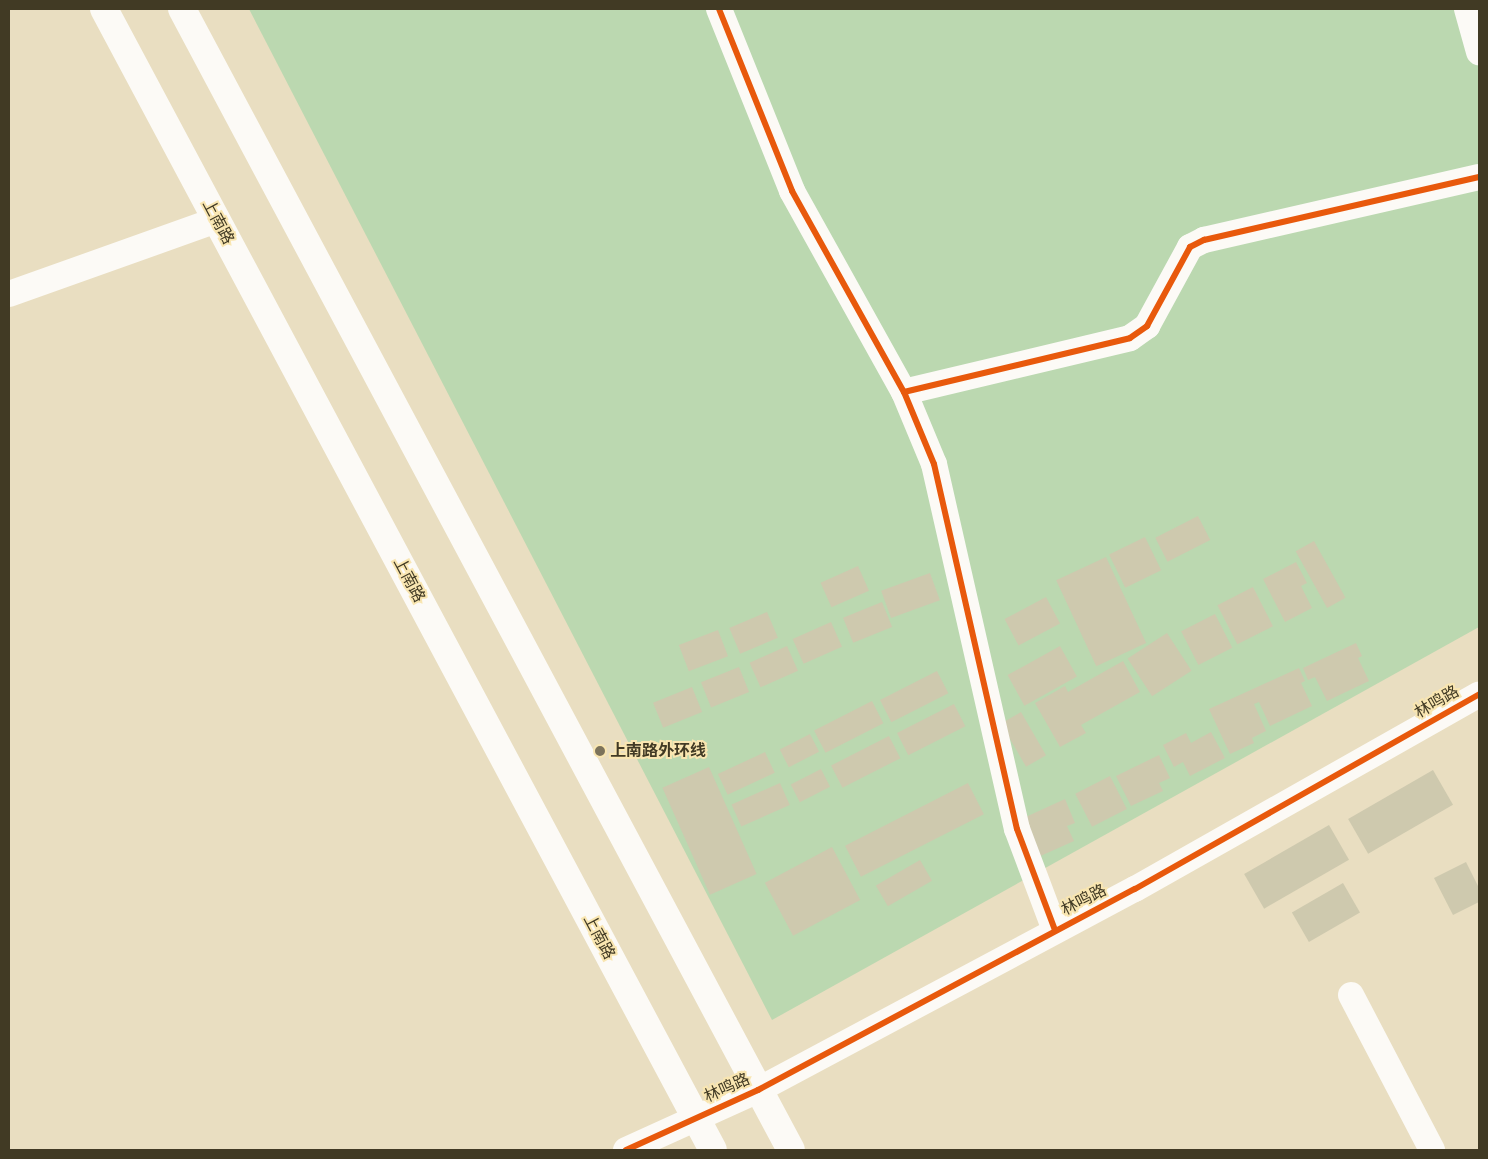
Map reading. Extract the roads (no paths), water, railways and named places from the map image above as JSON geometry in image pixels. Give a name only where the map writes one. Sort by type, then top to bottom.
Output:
[{"type":"main road","name":"上南路","points":[[104,9],[713,1150]]},
{"type":"main road","points":[[182,9],[791,1150]]},
{"type":"street","points":[[719,9],[792,192],[904,392],[934,464],[1017,829],[1055,930]]},
{"type":"street","points":[[1467,9],[1479,52]]},
{"type":"street","points":[[904,392],[1130,338],[1147,326],[1190,247],[1204,240],[1479,177]]},
{"type":"street","points":[[9,294],[217,220]]},
{"type":"street","name":"林鸣路","points":[[626,1150],[758,1090],[1055,930],[1135,890],[1479,694]]},
{"type":"street","points":[[1351,995],[1432,1150]]},
{"type":"place","name":"上南路外环线","points":[[600,751]]}]
